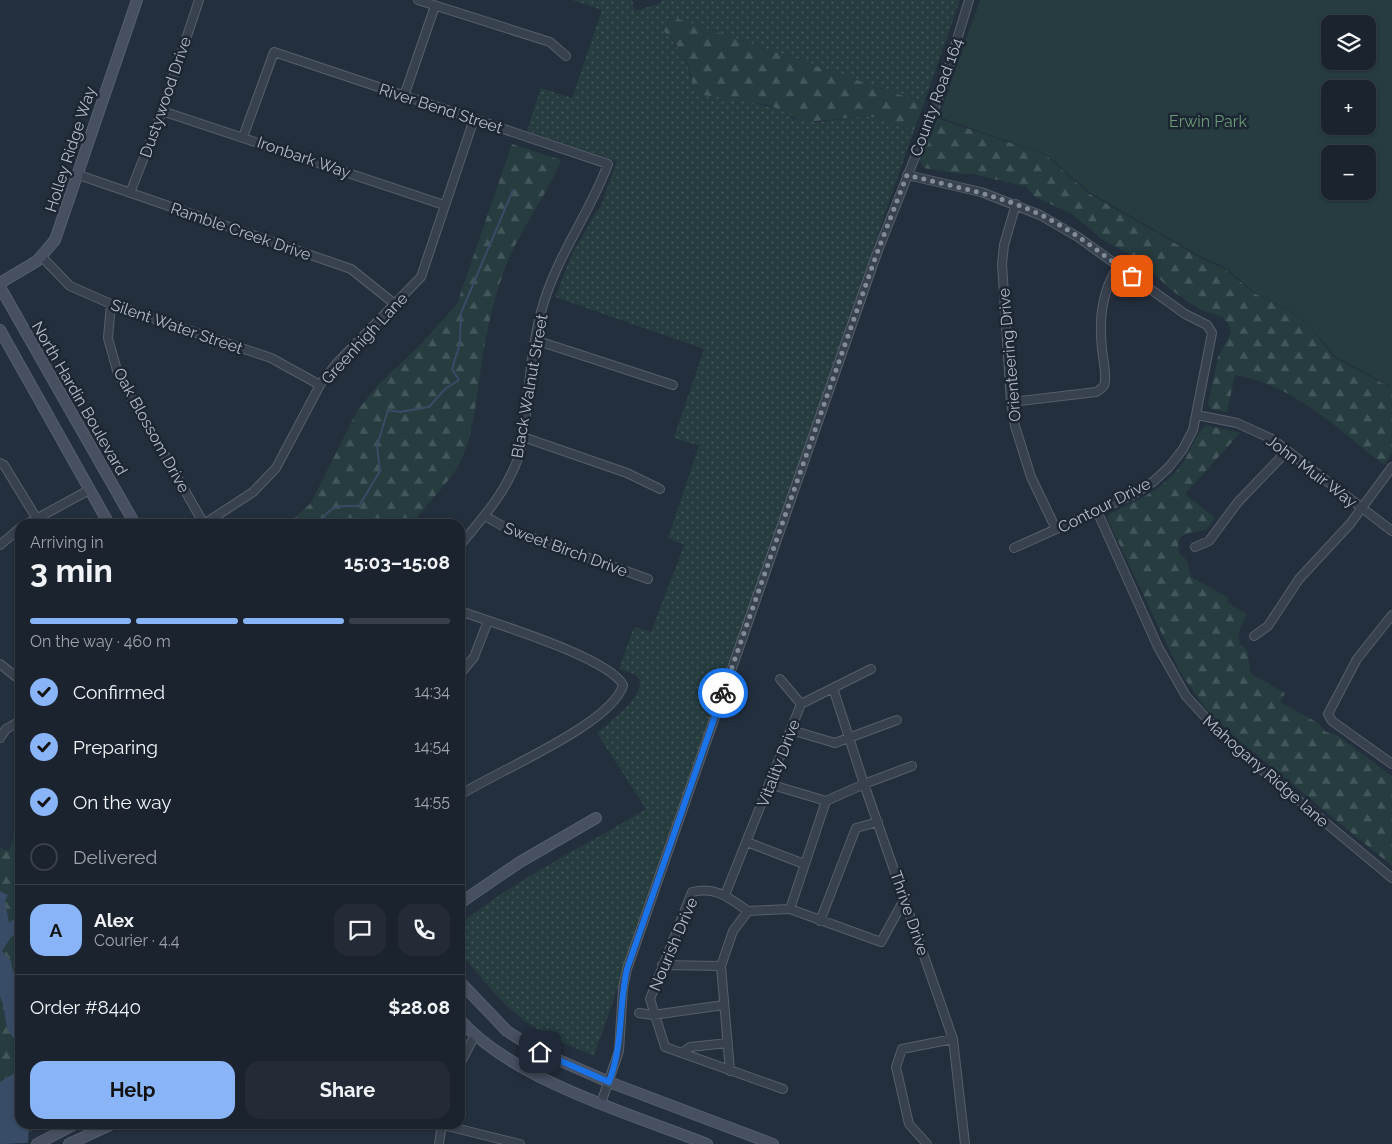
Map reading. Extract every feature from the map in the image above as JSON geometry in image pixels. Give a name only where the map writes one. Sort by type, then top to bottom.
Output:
[{"type":"street","name":"Holley Ridge Way","points":[[0,283],[32,265],[42,257],[58,232],[76,174],[137,0]]},
{"type":"street","name":"Dustywood Drive","points":[[130,193],[162,111],[199,0]]},
{"type":"street","points":[[418,0],[550,42],[566,56]]},
{"type":"street","name":"County Road 164","points":[[601,1103],[619,1051],[623,988],[627,969],[877,253],[942,90],[969,0]]},
{"type":"street","points":[[404,96],[435,6]]},
{"type":"street","name":"River Bend Street","points":[[243,137],[274,52],[608,164]]},
{"type":"street","name":"Ironbark Way","points":[[162,111],[444,205]]},
{"type":"street","name":"Greenhigh Lane","points":[[212,519],[253,492],[276,468],[320,384],[336,364],[396,305],[421,277],[474,119]]},
{"type":"street","name":"Black Walnut Street","points":[[465,539],[485,516],[508,482],[518,460],[541,312],[552,277],[568,243],[599,188],[608,164]]},
{"type":"street","name":"Ramble Creek Drive","points":[[76,174],[351,269],[396,305]]},
{"type":"street","points":[[907,175],[981,192],[1016,204],[1056,222],[1118,266],[1108,286],[1102,308],[1101,340],[1105,381],[1102,388],[1096,392],[1011,402]]},
{"type":"street","name":"Orienteering Drive","points":[[1016,204],[1004,245],[1002,264],[1011,402],[1020,446],[1031,477],[1056,529]]},
{"type":"street","name":"Silent Water Street","points":[[42,257],[70,286],[111,304],[271,358],[320,384]]},
{"type":"street","name":"Contour Drive","points":[[1014,548],[1132,495],[1154,481],[1169,468],[1183,448],[1197,415],[1206,356],[1212,333],[1207,325],[1185,314],[1118,266]]},
{"type":"street","name":"North Hardin Boulevard","points":[[0,287],[132,519]]},
{"type":"street","name":"Oak Blossom Drive","points":[[111,304],[108,338],[118,374],[201,519]]},
{"type":"street","points":[[0,330],[106,519]]},
{"type":"street","points":[[536,340],[673,385]]},
{"type":"street","name":"John Muir Way","points":[[1197,415],[1254,429],[1288,451],[1362,510],[1392,531]]},
{"type":"street","points":[[523,437],[627,473],[660,489]]},
{"type":"street","points":[[1195,547],[1209,541],[1238,502],[1288,451]]},
{"type":"street","points":[[0,462],[4,465],[37,519]]},
{"type":"street","points":[[1254,636],[1268,626],[1299,579],[1362,510],[1392,467]]},
{"type":"street","points":[[41,519],[89,490]]},
{"type":"street","name":"Mahogany Ridge lane","points":[[1097,511],[1158,647],[1191,702],[1241,753],[1392,878]]},
{"type":"street","name":"Sweet Birch Drive","points":[[485,516],[508,529],[648,579]]},
{"type":"street","points":[[0,545],[15,532]]},
{"type":"street","points":[[465,613],[568,649],[617,678],[623,685],[621,692],[614,700],[580,728],[465,792]]},
{"type":"street","points":[[1392,615],[1357,659],[1328,710],[1328,716],[1392,764]]},
{"type":"street","points":[[465,668],[474,656],[488,621]]},
{"type":"street","points":[[0,664],[15,676]]},
{"type":"street","name":"Vitality Drive","points":[[725,895],[801,704],[870,669]]},
{"type":"street","points":[[780,679],[801,704]]},
{"type":"street","name":"Thrive Drive","points":[[833,688],[864,784],[954,1039],[965,1144]]},
{"type":"street","points":[[791,730],[835,743],[897,720]]},
{"type":"street","points":[[0,738],[6,729],[15,724]]},
{"type":"street","points":[[769,784],[826,802],[864,784],[912,766]]},
{"type":"street","points":[[790,909],[826,802]]},
{"type":"street","points":[[465,900],[520,862],[596,818]]},
{"type":"street","points":[[820,921],[856,828],[878,822]]},
{"type":"street","points":[[747,842],[804,864]]},
{"type":"street","name":"Nourish Drive","points":[[748,911],[725,895],[705,889],[692,892],[650,998],[653,1015],[665,1047],[783,1090]]},
{"type":"street","points":[[730,1070],[721,966],[733,931],[748,911],[790,909],[881,942],[905,898]]},
{"type":"street","points":[[662,965],[721,966]]},
{"type":"street","points":[[465,987],[507,1031],[540,1052],[609,1082],[773,1144]]},
{"type":"street","points":[[639,1013],[653,1015],[724,1005]]},
{"type":"street","points":[[465,1025],[490,1048],[520,1067],[601,1103],[707,1144]]},
{"type":"street","points":[[465,1054],[475,1035]]},
{"type":"street","points":[[927,1144],[909,1124],[896,1067],[902,1049],[954,1039]]},
{"type":"street","points":[[682,1053],[690,1047],[728,1043]]},
{"type":"street","points":[[37,1144],[63,1129]]},
{"type":"street","points":[[69,1144],[101,1129]]},
{"type":"street","points":[[439,1144],[440,1129]]},
{"type":"street","points":[[461,1129],[520,1144]]},
{"type":"green space","points":[[572,0],[632,0],[635,11],[661,3],[662,0],[960,0],[924,103],[670,16],[664,31],[681,53],[687,65],[690,78],[739,99],[782,110],[793,119],[817,122],[869,116],[914,130],[594,1056],[562,1042],[531,1025],[511,1010],[493,992],[465,959],[465,920],[528,877],[646,809],[597,733],[628,705],[639,688],[639,680],[634,674],[619,669],[634,627],[651,632],[684,545],[668,538],[699,446],[674,438],[704,349],[555,297],[573,252],[602,203],[617,161],[527,131],[541,88],[572,98],[602,10]]},
{"type":"green space","name":"Erwin Park","points":[[980,0],[1392,0],[1392,387],[1336,357],[1307,323],[1289,310],[1255,293],[1226,268],[1200,256],[1089,192],[1047,155],[939,117]]},
{"type":"green space","points":[[670,16],[924,103],[914,130],[869,116],[804,122],[769,105],[703,95],[694,88],[688,64],[677,45],[664,31]]},
{"type":"green space","points":[[937,118],[1046,155],[1088,193],[1199,257],[1225,269],[1254,293],[1288,310],[1307,323],[1335,358],[1390,387],[1392,384],[1392,453],[1384,465],[1332,423],[1296,398],[1256,380],[1235,375],[1227,412],[1211,409],[1208,405],[1218,357],[1231,333],[1228,323],[1222,317],[1199,309],[1171,290],[1139,259],[1103,240],[1072,214],[1035,197],[1026,187],[973,174],[924,168],[919,160]]},
{"type":"green space","points":[[512,144],[561,160],[548,188],[518,240],[500,281],[487,335],[469,440],[461,460],[445,485],[417,519],[293,519],[311,503],[357,411],[379,384],[421,344],[457,304]]},
{"type":"green space","points":[[1206,425],[1240,433],[1185,494],[1215,518],[1206,530],[1182,536],[1178,546],[1179,553],[1187,561],[1191,577],[1229,598],[1227,602],[1247,614],[1238,634],[1240,644],[1247,650],[1251,674],[1285,693],[1280,702],[1318,723],[1326,732],[1337,735],[1392,776],[1392,866],[1235,737],[1206,709],[1180,672],[1107,518],[1109,514],[1140,499],[1167,481],[1182,464]]},
{"type":"green space","points":[[15,833],[15,1129],[35,1129],[10,1144],[0,1144],[0,848],[9,851]]},
{"type":"water","points":[[0,891],[8,895],[5,901],[9,923],[15,918],[15,936],[11,937],[2,951],[11,961],[15,976],[15,1039],[7,1027],[0,996]]},
{"type":"water","points":[[15,1073],[15,1129],[29,1129],[28,1143],[0,1144],[0,1082]]},
{"type":"waterway","points":[[322,519],[331,510],[340,506],[359,506],[380,471],[377,446],[388,410],[400,412],[429,407],[445,389],[459,380],[452,369],[460,343],[461,313],[513,190]]},
{"type":"way so far","points":[[723,693],[877,253],[907,175],[981,192],[1056,222],[1132,276]]},
{"type":"route","points":[[540,1052],[609,1082],[619,1051],[622,1031],[623,988],[627,969],[723,693]]}]
